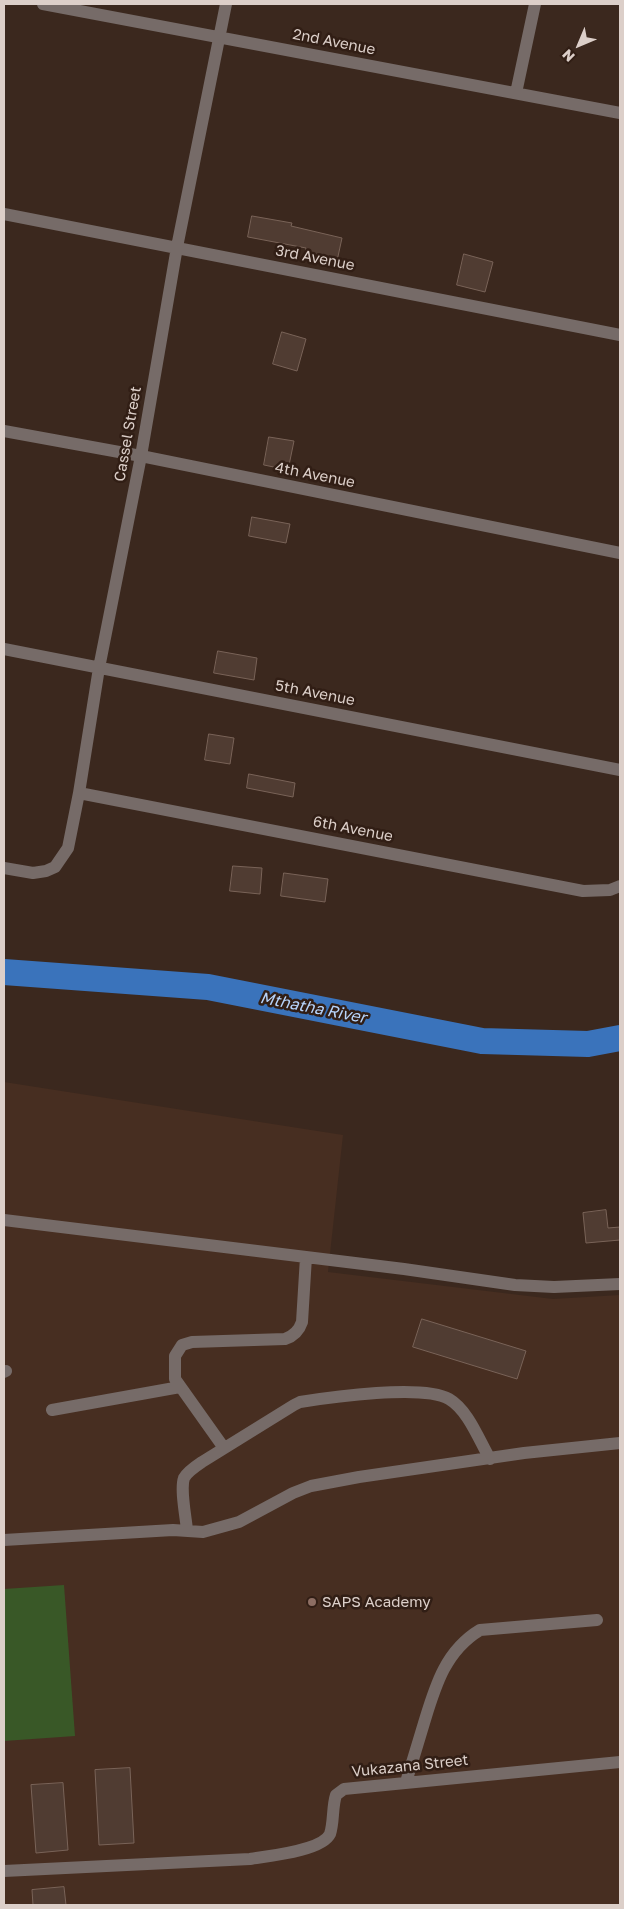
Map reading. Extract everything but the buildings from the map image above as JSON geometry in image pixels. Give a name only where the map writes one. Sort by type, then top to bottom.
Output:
[{"type":"street","name":"2nd Avenue","points":[[43,4],[620,113]]},
{"type":"street","name":"Cassel Street","points":[[4,868],[33,873],[46,871],[55,868],[68,848],[79,793],[99,668],[141,456],[177,247],[226,4]]},
{"type":"street","points":[[516,93],[535,4]]},
{"type":"street","name":"3rd Avenue","points":[[4,214],[620,335]]},
{"type":"street","name":"4th Avenue","points":[[4,431],[141,456],[620,553]]},
{"type":"street","name":"5th Avenue","points":[[4,649],[620,770]]},
{"type":"street","name":"6th Avenue","points":[[79,793],[583,890],[610,890],[620,886]]},
{"type":"street","points":[[4,1220],[515,1285],[554,1287],[620,1284]]},
{"type":"street","points":[[224,1448],[175,1379],[175,1356],[182,1345],[192,1342],[285,1339],[292,1337],[302,1322],[306,1257]]},
{"type":"street","points":[[52,1410],[180,1387]]},
{"type":"street","points":[[187,1530],[184,1478],[202,1462],[300,1402],[404,1391],[430,1393],[449,1399],[457,1406],[467,1419],[490,1459]]},
{"type":"street","points":[[4,1540],[173,1530],[203,1532],[239,1522],[293,1492],[311,1486],[359,1477],[620,1443]]},
{"type":"street","points":[[406,1782],[436,1684],[447,1663],[468,1637],[480,1630],[597,1620]]},
{"type":"street","name":"Vukazana Street","points":[[4,1871],[250,1859],[306,1848],[326,1839],[330,1833],[334,1800],[339,1791],[344,1788],[620,1762]]},
{"type":"shaded area","name":"SAPS Academy","points":[[4,1082],[343,1135],[328,1272],[553,1299],[620,1295],[620,1905],[4,1905]]},
{"type":"green space","points":[[64,1585],[75,1736],[4,1741],[4,1589]]},
{"type":"waterway","name":"Mthatha River","points":[[4,972],[208,987],[482,1041],[588,1044],[620,1038]]},
{"type":"place","name":"SAPS Academy","points":[[312,1602]]}]
